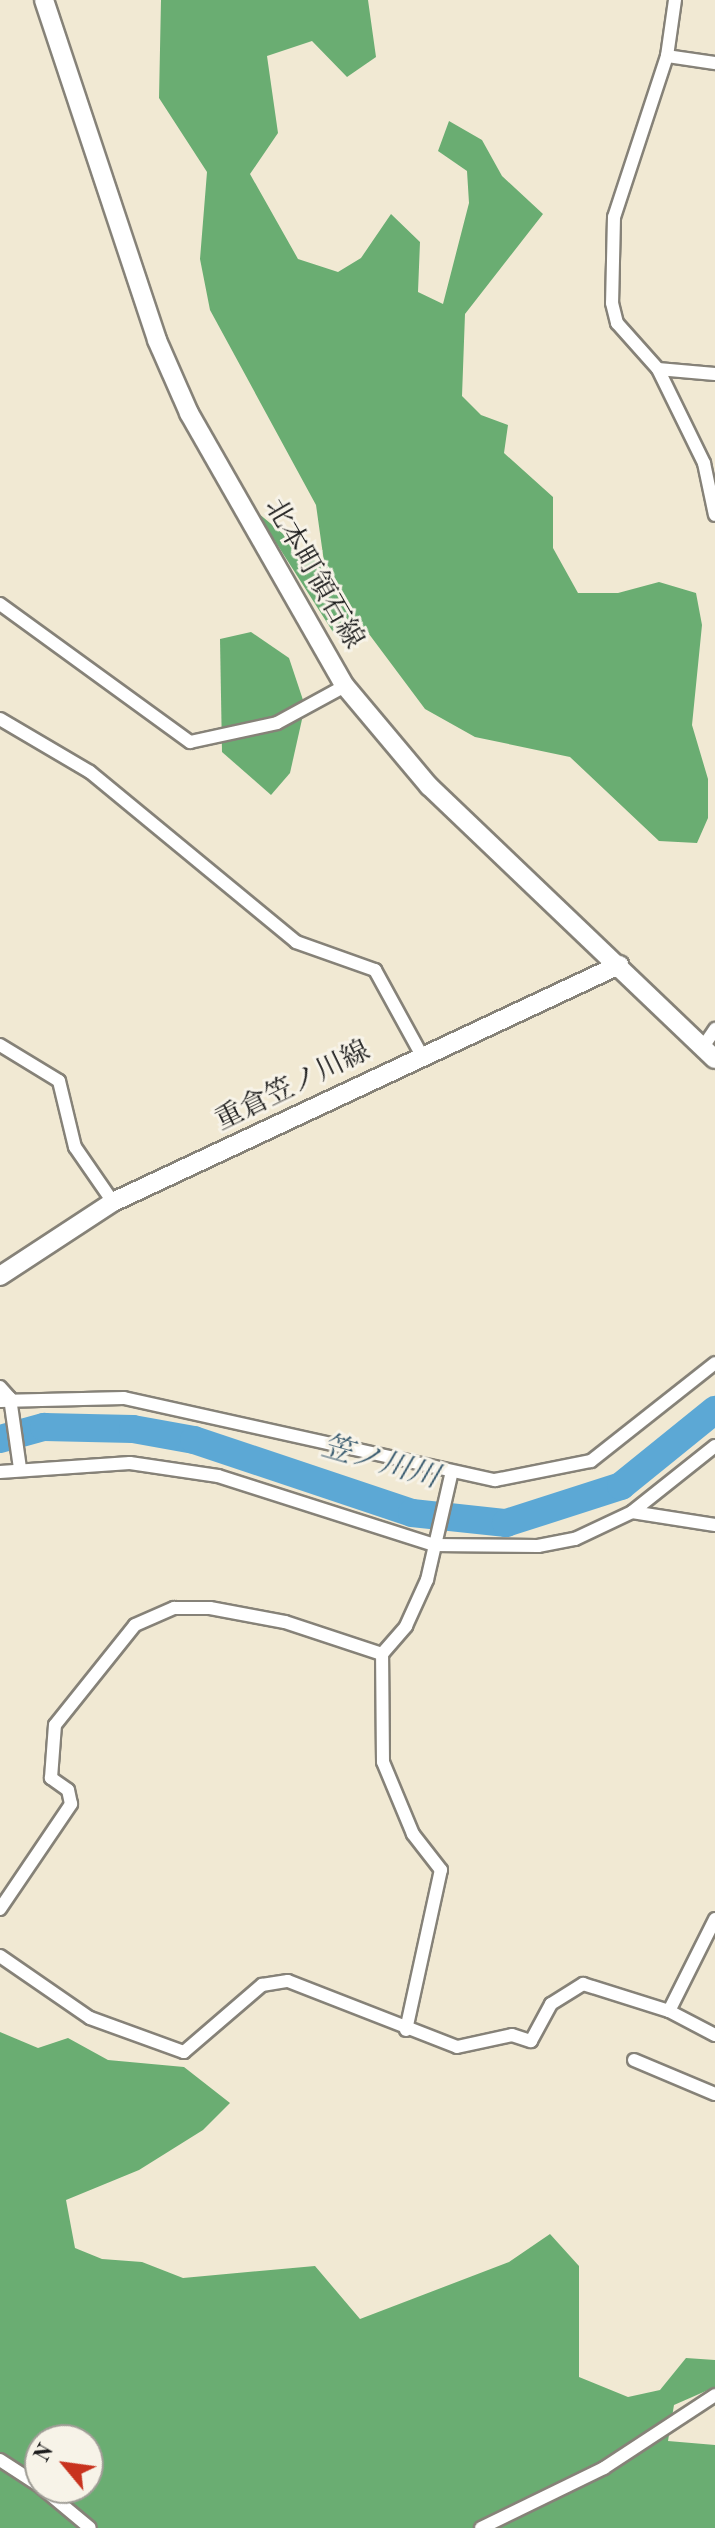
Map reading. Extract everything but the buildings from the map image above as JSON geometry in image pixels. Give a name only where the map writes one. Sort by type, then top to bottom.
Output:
[{"type":"main road","name":"北本町領石線","points":[[44,0],[157,340],[189,413],[345,686],[410,767],[709,1053]]},
{"type":"main road","name":"重倉笠ノ川線","points":[[0,1276],[113,1202],[619,965]]},
{"type":"street","points":[[675,0],[667,56],[614,217],[617,323],[658,369],[704,463],[715,515]]},
{"type":"street","points":[[667,56],[715,63]]},
{"type":"street","points":[[658,369],[715,374]]},
{"type":"street","points":[[0,604],[190,742],[277,723],[345,686]]},
{"type":"street","points":[[0,719],[90,772],[296,942],[375,970],[422,1056]]},
{"type":"street","points":[[709,1053],[715,1029]]},
{"type":"street","points":[[0,1045],[59,1081],[75,1147],[113,1202]]},
{"type":"street","points":[[7,1402],[99,1396],[194,1409],[450,1479],[541,1476],[591,1461],[715,1363]]},
{"type":"street","points":[[0,1387],[7,1402],[19,1465]]},
{"type":"street","points":[[0,1472],[19,1465],[130,1463],[218,1476],[434,1545],[538,1546],[575,1539],[632,1512],[715,1446]]},
{"type":"street","points":[[406,2030],[441,1870],[406,1821],[383,1762],[382,1654],[406,1626],[434,1545],[450,1479]]},
{"type":"street","points":[[632,1512],[715,1525]]},
{"type":"street","points":[[0,1909],[71,1804],[68,1790],[51,1778],[55,1725],[135,1625],[174,1608],[210,1608],[285,1622],[382,1654]]},
{"type":"street","points":[[669,2011],[715,1919]]},
{"type":"street","points":[[0,1956],[90,2018],[184,2052],[262,1985],[288,1981],[406,2030],[457,2047],[512,2035],[531,2041],[565,1990],[583,1984],[669,2011],[715,2035]]},
{"type":"street","points":[[634,2060],[715,2094]]},
{"type":"street","points":[[481,2528],[604,2468],[715,2395]]},
{"type":"street","points":[[0,2460],[24,2476]]},
{"type":"street","points":[[61,2504],[90,2528]]},
{"type":"green space","points":[[161,0],[368,0],[376,57],[347,77],[312,41],[267,56],[278,133],[250,174],[298,259],[338,272],[361,258],[391,214],[420,242],[418,292],[443,304],[469,203],[467,171],[438,151],[449,121],[482,140],[502,176],[543,214],[465,314],[462,396],[481,415],[508,425],[504,453],[553,497],[553,548],[578,593],[618,593],[659,582],[696,593],[702,625],[692,725],[708,779],[708,818],[697,843],[659,841],[570,757],[475,737],[425,709],[366,630],[333,632],[273,538],[258,513],[325,569],[316,505],[210,310],[200,259],[207,172],[159,98]]},
{"type":"green space","points":[[251,632],[289,658],[305,706],[290,773],[271,795],[222,752],[220,639]]},
{"type":"green space","points":[[0,2032],[38,2048],[68,2038],[108,2060],[184,2067],[230,2103],[203,2130],[139,2170],[66,2200],[75,2248],[102,2259],[142,2262],[183,2278],[315,2266],[360,2319],[509,2262],[550,2234],[579,2266],[579,2377],[628,2397],[660,2390],[686,2358],[715,2360],[715,2387],[674,2405],[668,2441],[715,2445],[715,2528],[0,2528]]},
{"type":"waterway","name":"笠ノ川川","points":[[0,1439],[44,1427],[133,1429],[194,1440],[412,1513],[506,1523],[621,1486],[715,1410]]}]
